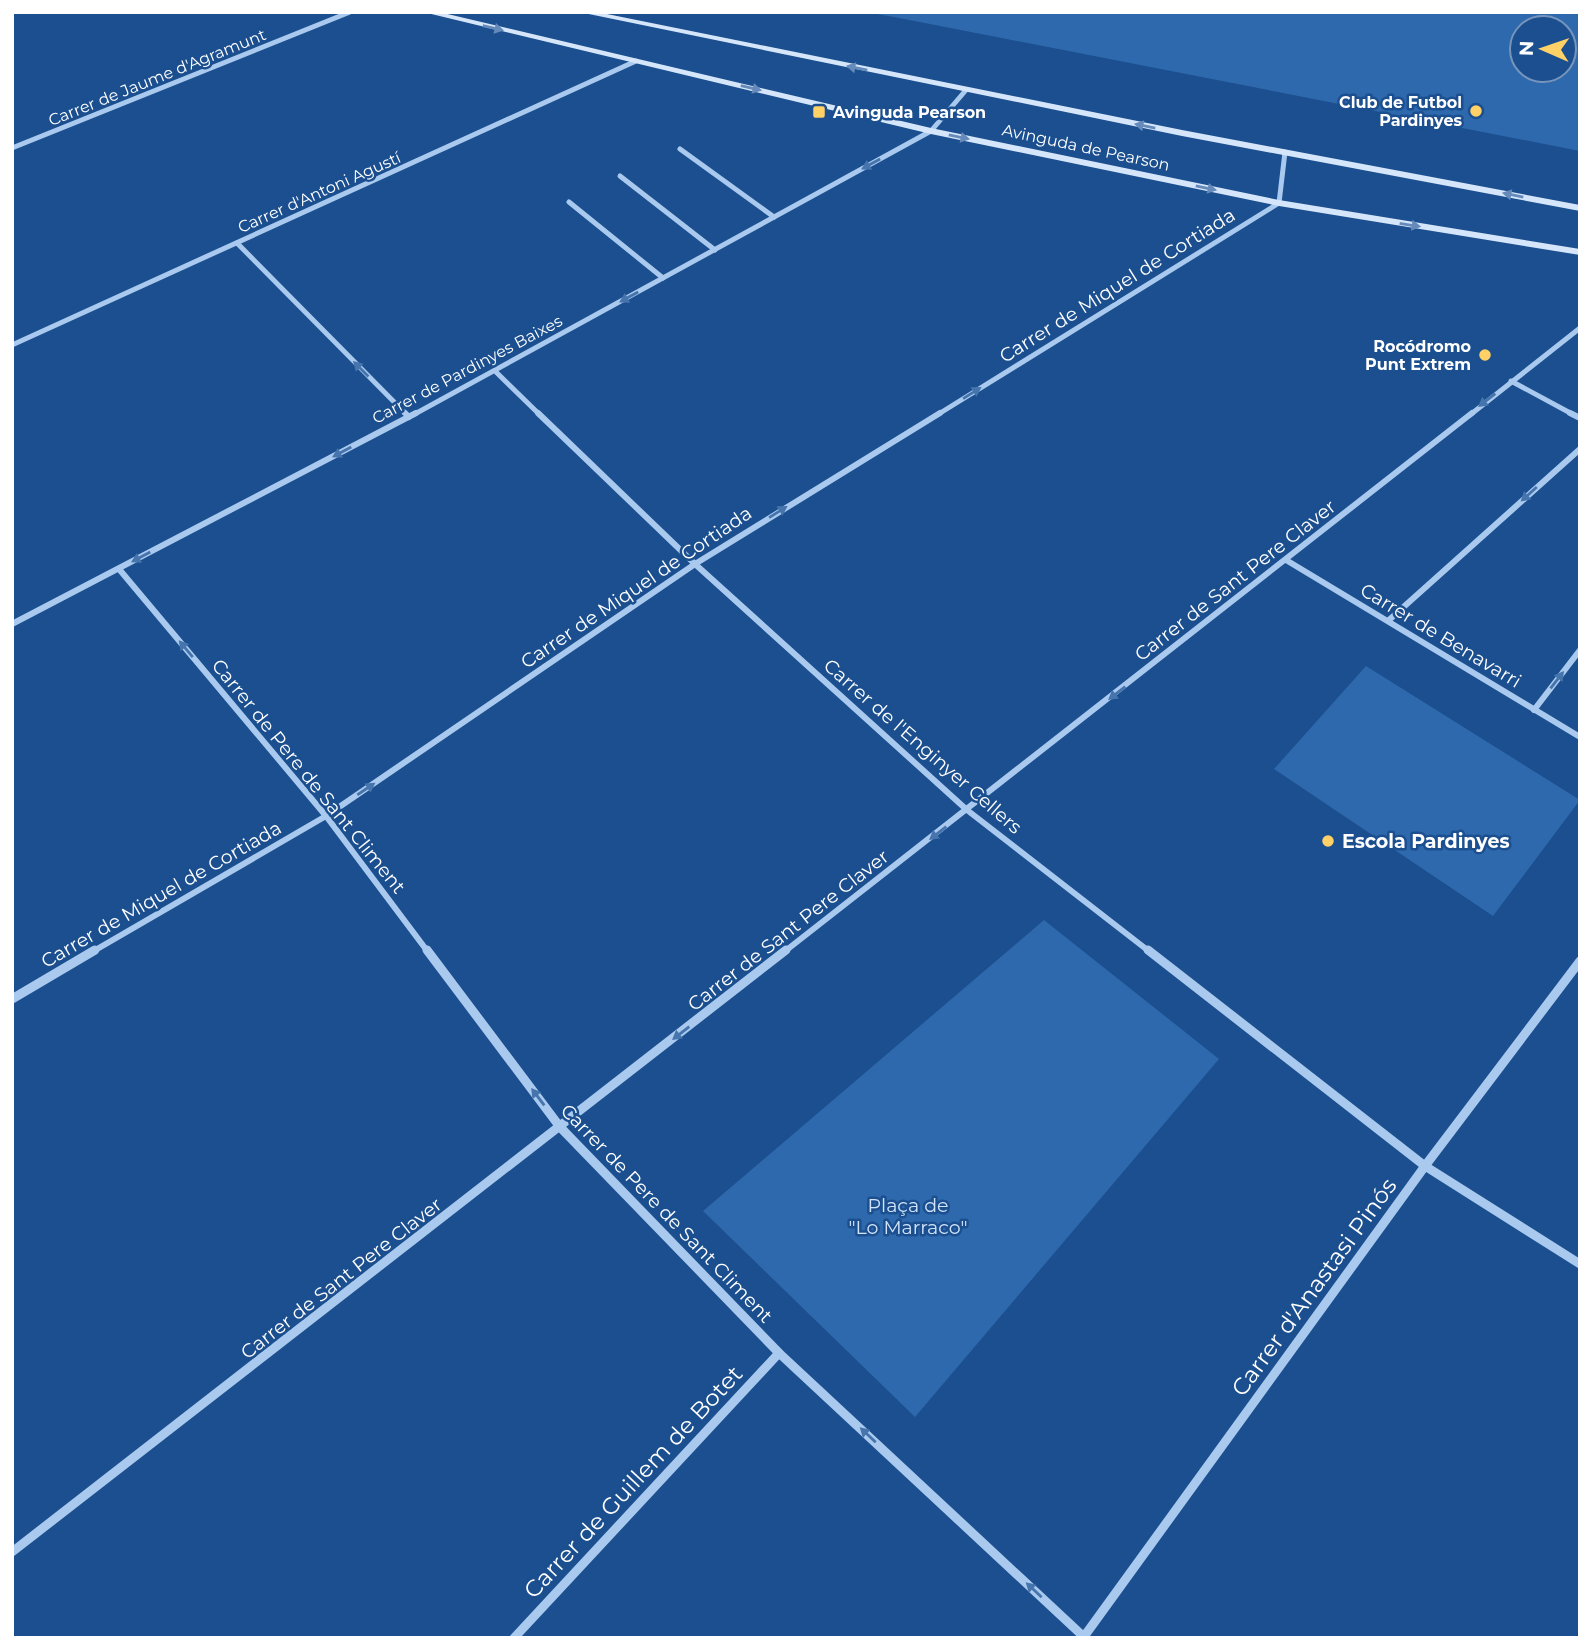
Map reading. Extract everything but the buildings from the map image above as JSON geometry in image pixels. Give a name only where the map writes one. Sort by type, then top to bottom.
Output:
[{"type":"street","name":"Carrer de Jaume d'Agramunt","points":[[12,148],[350,12]]},
{"type":"street","name":"Avinguda de Pearson","points":[[427,12],[931,131],[1279,203],[1580,252]]},
{"type":"street","name":"Avinguda de Pearson","points":[[583,12],[966,90],[1580,208]]},
{"type":"street","name":"Carrer d'Antoni Agustí","points":[[12,345],[636,61]]},
{"type":"street","points":[[931,131],[966,90]]},
{"type":"street","name":"Carrer de Pardinyes Baixes","points":[[12,624],[495,371],[931,131]]},
{"type":"street","points":[[680,149],[774,218]]},
{"type":"street","points":[[1279,203],[1285,152]]},
{"type":"street","points":[[620,176],[715,250]]},
{"type":"street","points":[[569,202],[663,278]]},
{"type":"street","name":"Carrer de Miquel de Cortiada","points":[[12,999],[326,816],[695,564],[1279,203]]},
{"type":"street","points":[[237,243],[409,417]]},
{"type":"street","name":"Carrer de Sant Pere Claver","points":[[12,1552],[967,810],[1580,328]]},
{"type":"street","name":"Carrer de l'Enginyer Cellers","points":[[495,371],[695,564],[967,810],[1425,1166],[1580,1264]]},
{"type":"street","points":[[1511,381],[1580,418]]},
{"type":"street","points":[[1389,620],[1580,449]]},
{"type":"street","name":"Carrer de Benavarri","points":[[1286,560],[1580,737]]},
{"type":"street","name":"Carrer de Pere de Sant Climent","points":[[119,569],[326,816],[560,1127],[779,1353],[1084,1637]]},
{"type":"street","points":[[1534,710],[1580,650]]},
{"type":"street","name":"Carrer d'Anastasi Pinós","points":[[1084,1637],[1425,1166],[1580,961]]},
{"type":"street","name":"Carrer de Guillem de Botet","points":[[514,1638],[779,1353]]},
{"type":"green space","name":"Club de Futbol Pardinyes","points":[[865,12],[1580,12],[1580,151],[894,17]]},
{"type":"green space","points":[[1366,666],[1580,800],[1493,916],[1274,769]]},
{"type":"green space","name":"Plaça de \"Lo Marraco\"","points":[[1044,920],[1219,1059],[915,1417],[703,1211]]},
{"type":"place","name":"Club de Futbol Pardinyes","points":[[1476,111]]},
{"type":"place","name":"Avinguda Pearson","points":[[819,112]]},
{"type":"place","name":"Rocódromo Punt Extrem","points":[[1485,355]]},
{"type":"place","name":"Escola Pardinyes","points":[[1328,841]]}]
